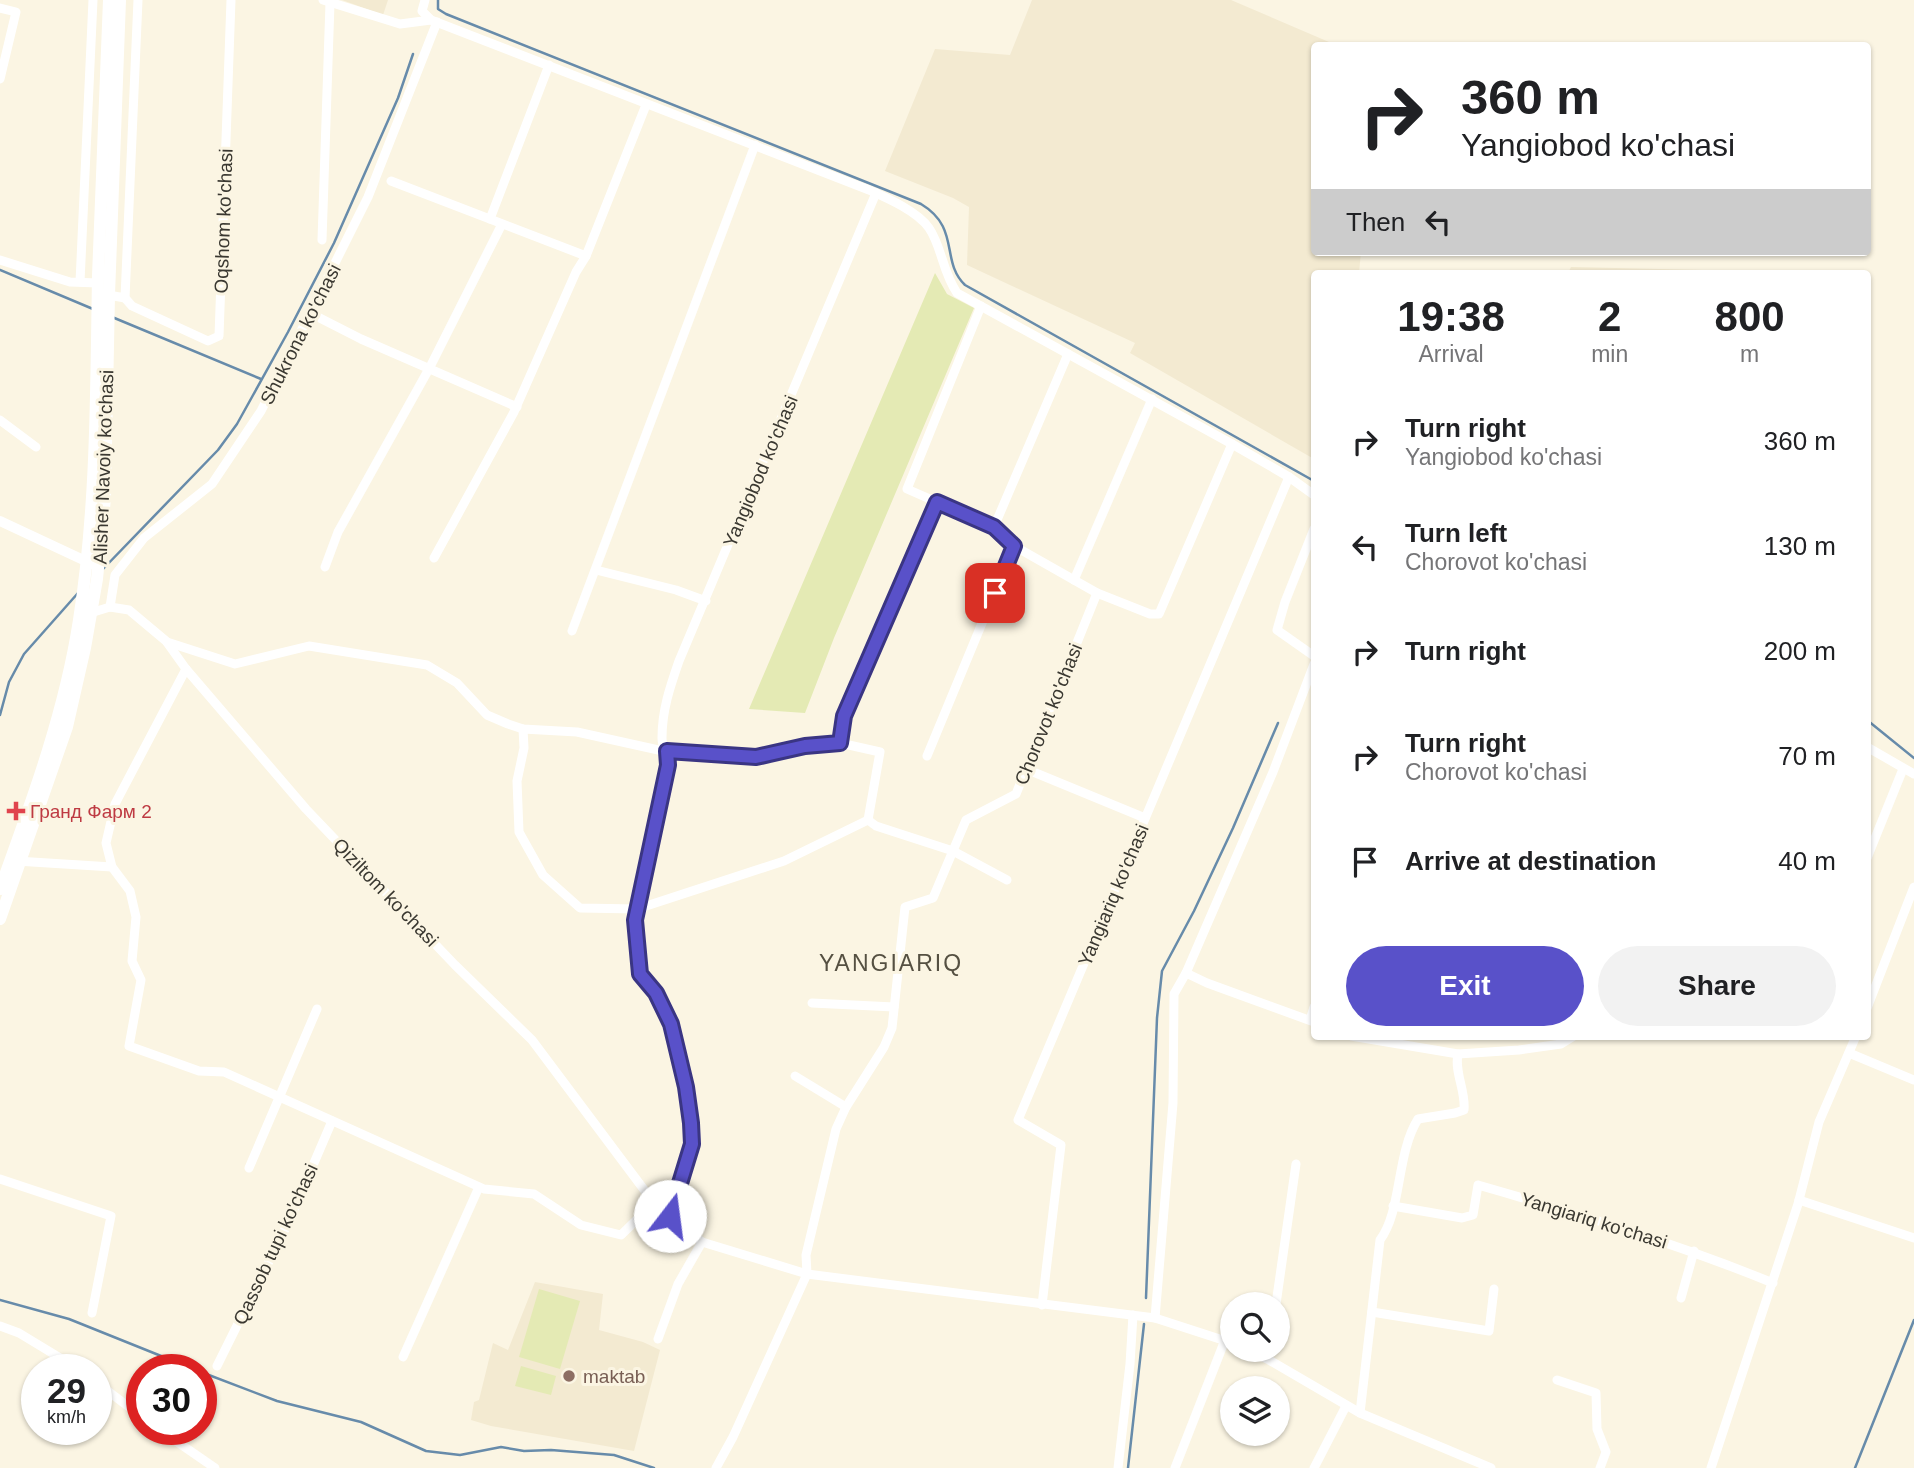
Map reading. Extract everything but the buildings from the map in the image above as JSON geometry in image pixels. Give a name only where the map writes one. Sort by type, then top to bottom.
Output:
[{"type":"main road","name":"Alisher Navoiy ko'chasi","points":[[0,919],[16,861],[67,727],[106,498],[102,292],[109,0]]},
{"type":"main road","name":"Alisher Navoiy ko'chasi","points":[[102,292],[120,0]]},
{"type":"main road","name":"Alisher Navoiy ko'chasi","points":[[86,614],[83,588],[94,569]]},
{"type":"main road","name":"Alisher Navoiy ko'chasi","points":[[0,889],[16,861]]},
{"type":"street","points":[[80,282],[93,0]]},
{"type":"street","points":[[0,260],[70,282],[80,282],[125,298],[138,0]]},
{"type":"street","name":"Oqshom ko'chasi","points":[[125,298],[132,306],[208,341],[219,336],[231,0]]},
{"type":"street","points":[[425,0],[422,11],[434,21],[755,145],[876,193],[903,207],[928,226],[947,279],[957,293],[1232,444],[1311,493]]},
{"type":"street","points":[[327,1],[400,24],[434,21]]},
{"type":"street","name":"Shukrona ko'chasi","points":[[323,240],[327,1]]},
{"type":"street","points":[[0,8],[16,12],[0,79]]},
{"type":"street","name":"Shukrona ko'chasi","points":[[110,607],[115,575],[144,538],[212,484],[261,411],[368,197],[434,21]]},
{"type":"street","points":[[490,219],[549,65]]},
{"type":"street","points":[[434,558],[517,407],[576,272],[586,256],[646,105]]},
{"type":"street","points":[[572,631],[755,145]]},
{"type":"street","points":[[391,181],[586,256]]},
{"type":"street","name":"Yangiobod ko'chasi","points":[[667,751],[662,742],[663,709],[679,661],[876,193]]},
{"type":"street","points":[[325,567],[338,532],[430,367],[502,224]]},
{"type":"street","points":[[981,306],[907,489],[994,527],[1014,546],[1097,593],[1150,614],[1159,614],[1232,444]]},
{"type":"street","points":[[310,313],[361,339],[517,407]]},
{"type":"street","points":[[994,527],[1068,354]]},
{"type":"street","points":[[1074,580],[1152,399]]},
{"type":"street","points":[[0,420],[36,447]]},
{"type":"street","name":"Yangiariq ko'chasi","points":[[1042,1305],[1061,1145],[1018,1120],[1289,477]]},
{"type":"street","points":[[840,743],[844,716],[937,502]]},
{"type":"street","points":[[0,521],[94,569]]},
{"type":"street","points":[[1311,536],[1284,602],[1277,630],[1311,654]]},
{"type":"street","points":[[927,756],[1014,546]]},
{"type":"street","points":[[596,570],[676,590],[706,601]]},
{"type":"street","name":"Chorovot ko'chasi","points":[[894,1007],[905,907],[933,898],[966,820],[1016,794],[1097,593]]},
{"type":"street","points":[[86,614],[110,607]]},
{"type":"street","name":"Qiziltom ko'chasi","points":[[110,607],[129,610],[166,641],[306,809],[532,1040],[654,1203],[702,1242]]},
{"type":"street","points":[[166,641],[235,664],[309,646],[427,665],[457,683],[487,715],[523,729],[577,733],[667,751],[756,757],[805,746],[840,743],[880,752],[868,820]]},
{"type":"street","points":[[187,669],[115,804],[106,843],[112,867],[130,891],[136,917],[132,961],[141,980],[129,1046],[199,1071],[224,1072],[479,1187],[534,1194],[581,1225],[621,1234],[654,1203]]},
{"type":"street","points":[[1154,1318],[1174,1103],[1174,994],[1186,973],[1273,772],[1311,672]]},
{"type":"street","points":[[523,729],[524,748],[517,781],[519,832],[543,875],[580,908],[637,909],[784,861],[868,820]]},
{"type":"street","points":[[1871,749],[1914,774]]},
{"type":"street","points":[[667,751],[668,765],[635,920],[640,974],[656,993],[671,1024],[686,1087],[691,1123],[692,1144],[670,1216]]},
{"type":"street","points":[[1871,848],[1903,768]]},
{"type":"street","points":[[1026,769],[1145,818]]},
{"type":"street","points":[[868,820],[876,826],[953,851],[1007,880]]},
{"type":"street","points":[[16,861],[112,867]]},
{"type":"street","points":[[1871,998],[1914,887]]},
{"type":"street","points":[[1186,973],[1311,1021]]},
{"type":"street","points":[[716,1468],[733,1437],[807,1275],[806,1255],[836,1129],[846,1107],[884,1047],[892,1028],[894,1007],[813,1003]]},
{"type":"street","points":[[249,1168],[317,1009]]},
{"type":"street","points":[[1375,1040],[1458,1054],[1519,1051],[1561,1044],[1568,1040]]},
{"type":"street","points":[[1711,1468],[1800,1200],[1819,1122],[1854,1040]]},
{"type":"street","points":[[1849,1053],[1914,1080]]},
{"type":"street","points":[[1360,1413],[1380,1240],[1385,1234],[1393,1206],[1411,1130],[1418,1119],[1455,1114],[1464,1110],[1465,1098],[1458,1054]]},
{"type":"street","points":[[795,1076],[846,1107]]},
{"type":"street","name":"Qassob tupi ko'chasi","points":[[217,1366],[290,1219],[332,1121]]},
{"type":"street","points":[[1278,1292],[1296,1164]]},
{"type":"street","points":[[0,1179],[111,1216],[92,1313]]},
{"type":"street","name":"Yangiariq ko'chasi","points":[[1393,1206],[1462,1218],[1473,1215],[1478,1185],[1600,1219],[1694,1251],[1773,1283]]},
{"type":"street","points":[[403,1357],[479,1187]]},
{"type":"street","points":[[1800,1200],[1914,1238]]},
{"type":"street","points":[[658,1339],[678,1284],[702,1242],[807,1275],[1154,1318],[1220,1339]]},
{"type":"street","points":[[1681,1298],[1694,1251]]},
{"type":"street","points":[[1372,1312],[1489,1331],[1494,1289]]},
{"type":"street","points":[[1118,1468],[1133,1315]]},
{"type":"street","points":[[0,1326],[19,1333],[54,1354]]},
{"type":"street","points":[[1175,1468],[1220,1360]]},
{"type":"street","points":[[1282,1362],[1346,1406],[1491,1468]]},
{"type":"street","points":[[1557,1380],[1596,1393],[1597,1429],[1606,1451],[1600,1468]]},
{"type":"street","points":[[112,1394],[126,1405]]},
{"type":"street","points":[[1314,1468],[1346,1406]]},
{"type":"street","points":[[182,1445],[215,1468]]},
{"type":"shaded area","points":[[342,0],[388,0],[383,15]]},
{"type":"shaded area","points":[[1032,0],[1231,0],[1329,42],[1311,42],[1311,256],[1361,256],[1359,270],[1311,270],[1311,457],[1130,353],[1135,343],[967,265],[969,207],[885,171],[935,49],[1010,55]]},
{"type":"shaded area","points":[[1571,267],[1701,270],[1570,270]]},
{"type":"shaded area","name":"maktab","points":[[535,1282],[603,1294],[599,1330],[643,1342],[660,1350],[634,1451],[491,1426],[471,1420],[474,1402],[479,1400],[493,1343],[508,1350]]},
{"type":"green space","points":[[935,273],[947,294],[974,308],[834,638],[805,713],[749,709]]},
{"type":"green space","points":[[539,1289],[580,1301],[560,1369],[519,1357]]},
{"type":"green space","points":[[521,1366],[556,1376],[551,1395],[515,1386]]},
{"type":"waterway","points":[[438,0],[438,9],[446,14],[921,204],[941,223],[953,266],[965,285],[1311,479]]},
{"type":"waterway","points":[[103,569],[218,450],[237,424],[334,243],[398,98],[413,54]]},
{"type":"waterway","points":[[0,270],[93,309]]},
{"type":"waterway","points":[[112,317],[261,379]]},
{"type":"waterway","points":[[0,715],[9,682],[24,654],[78,593]]},
{"type":"waterway","points":[[1146,1298],[1157,1018],[1162,971],[1233,828],[1278,723]]},
{"type":"waterway","points":[[1871,723],[1914,758]]},
{"type":"waterway","points":[[0,1300],[69,1319],[156,1354]]},
{"type":"waterway","points":[[1855,1468],[1914,1320]]},
{"type":"waterway","points":[[1128,1468],[1144,1324]]},
{"type":"waterway","points":[[217,1378],[277,1401],[361,1422],[426,1451],[460,1455],[501,1447],[524,1451],[551,1450],[614,1455],[654,1468]]},
{"type":"place","name":"Гранд Фарм 2","points":[[16,811]]},
{"type":"place","name":"maktab","points":[[569,1376]]},
{"type":"district","name":"YANGIARIQ","points":[[891,963]]},
{"type":"route","points":[[670,1216],[692,1144],[691,1123],[686,1087],[671,1024],[656,993],[640,974],[635,920],[668,765],[667,751],[756,757],[805,746],[840,743],[844,716],[937,502],[994,527],[1014,546],[995,593]]}]
